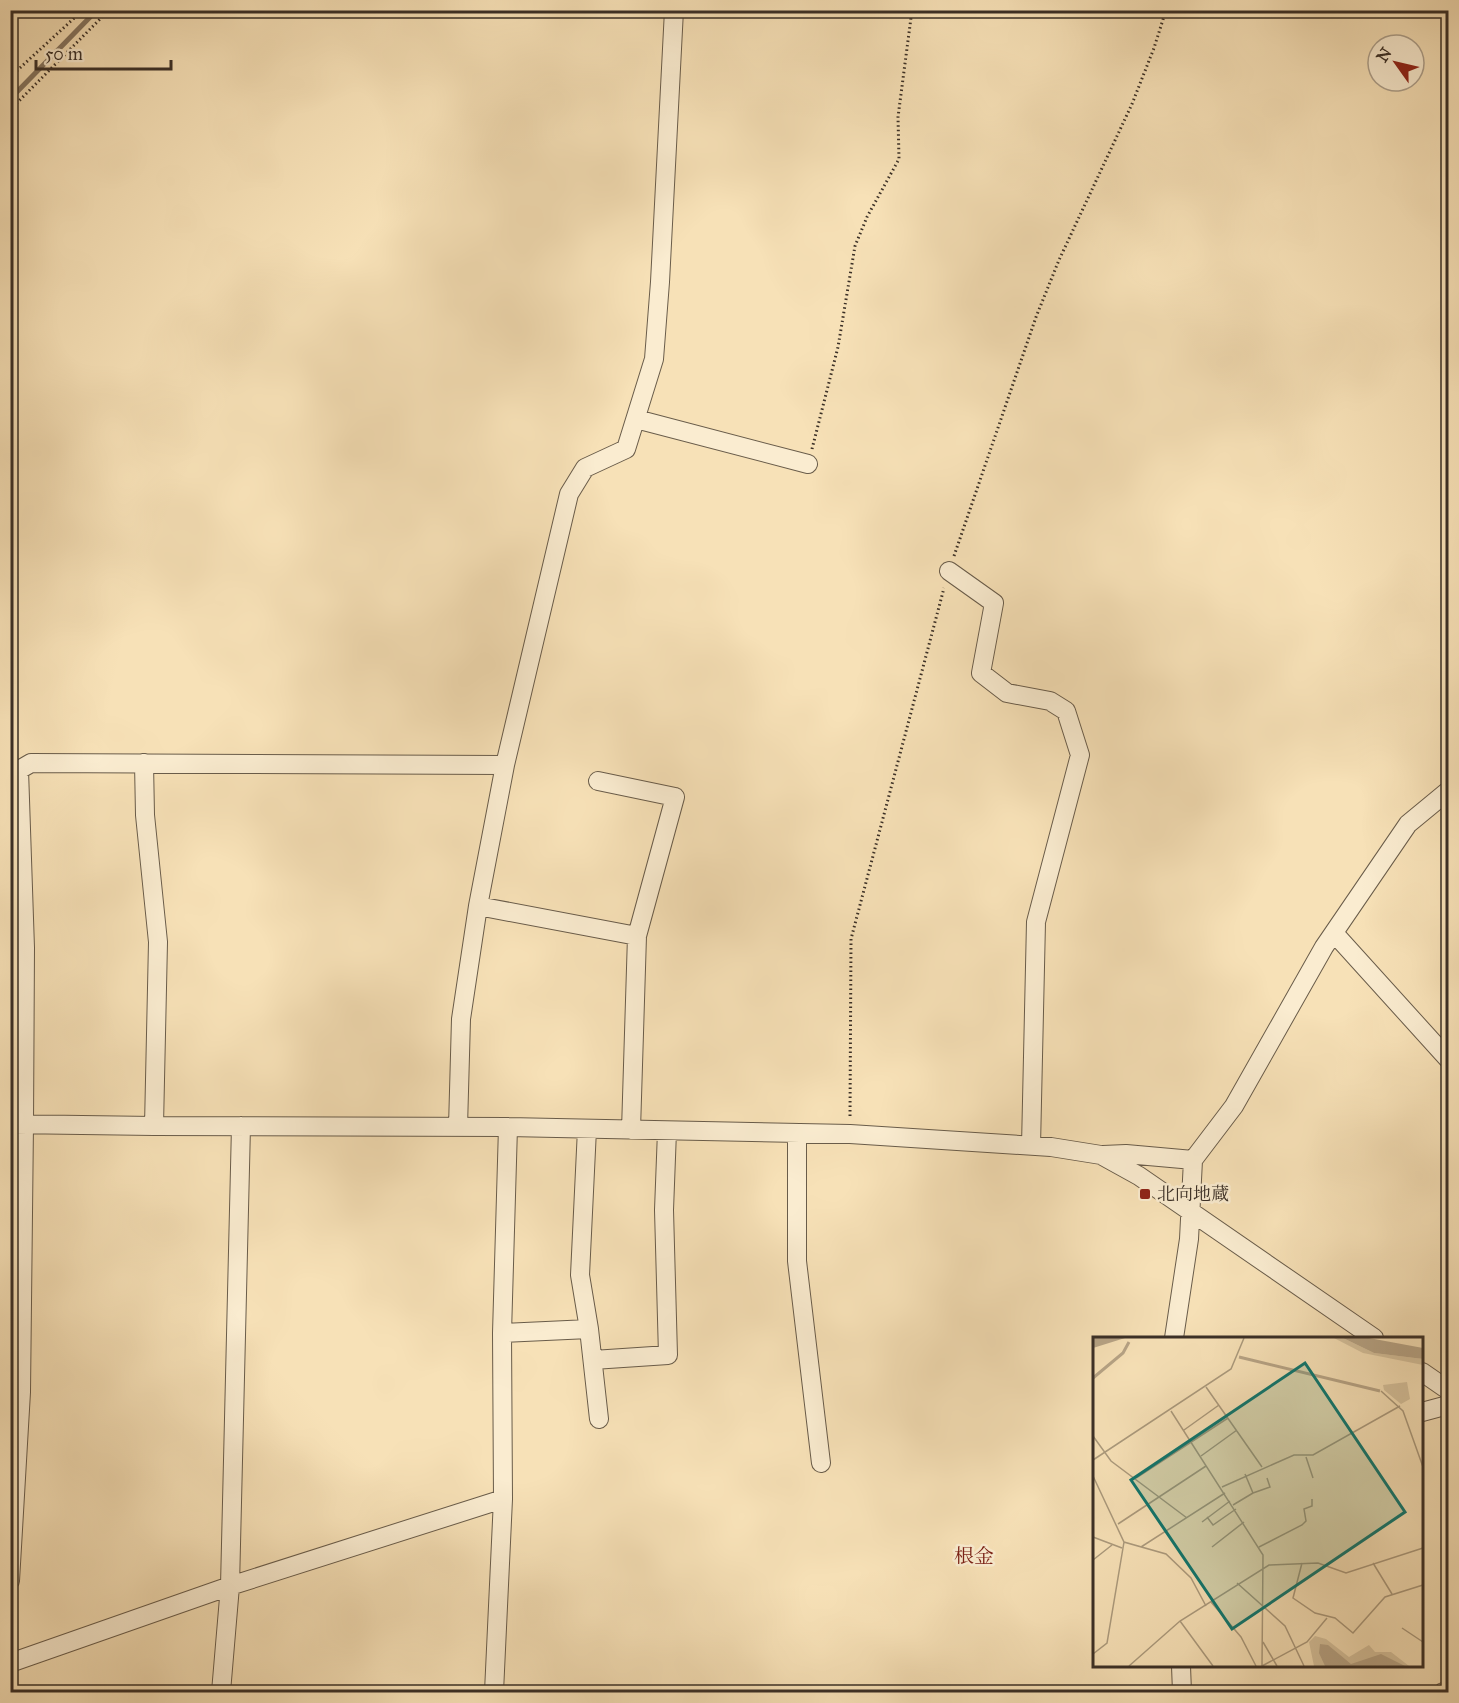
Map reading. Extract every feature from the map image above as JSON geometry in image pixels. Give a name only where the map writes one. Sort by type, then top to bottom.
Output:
[{"type":"street","points":[[458,1127],[461,1018],[478,906],[505,765],[569,494],[585,468],[626,449],[654,359],[675,10]]},
{"type":"street","points":[[636,419],[808,464]]},
{"type":"street","points":[[950,571],[994,603],[981,673],[1006,693],[1050,701],[1066,711],[1080,755],[1036,922],[1031,1146]]},
{"type":"street","points":[[10,1581],[21,1392],[17,1124],[25,948],[15,770],[31,763],[505,765]]},
{"type":"street","points":[[144,763],[145,815],[158,942],[154,1126]]},
{"type":"street","points":[[598,781],[675,797],[637,936],[631,1130]]},
{"type":"street","points":[[1174,1337],[1191,1212],[1193,1160],[1234,1107],[1324,947],[1408,824],[1449,791]]},
{"type":"street","points":[[478,906],[637,936]]},
{"type":"street","points":[[1334,933],[1449,1059]]},
{"type":"street","points":[[17,1124],[458,1127],[850,1134],[1051,1147],[1101,1155],[1126,1154],[1193,1160]]},
{"type":"street","points":[[220,1692],[230,1586],[241,1126]]},
{"type":"street","points":[[494,1692],[504,1499],[502,1334],[508,1128]]},
{"type":"street","points":[[587,1129],[580,1275],[589,1329],[599,1419]]},
{"type":"street","points":[[593,1360],[668,1355],[664,1210],[667,1131]]},
{"type":"street","points":[[797,1134],[797,1261],[821,1463]]},
{"type":"street","points":[[1101,1155],[1139,1176],[1373,1337]]},
{"type":"street","points":[[502,1334],[589,1329]]},
{"type":"street","points":[[1423,1373],[1449,1390]]},
{"type":"street","points":[[1423,1412],[1449,1405]]},
{"type":"street","points":[[10,1663],[230,1586],[504,1499]]},
{"type":"street","points":[[1181,1667],[1182,1692]]},
{"type":"street","points":[[1443,1692],[1449,1691]]},
{"type":"path","points":[[10,77],[83,10]]},
{"type":"path","points":[[10,110],[110,10]]},
{"type":"path","points":[[808,464],[838,347],[855,246],[867,217],[898,159],[898,117],[912,10]]},
{"type":"waterway","points":[[10,99],[97,10]]},
{"type":"place","name":"北向地蔵","points":[[1145,1194]]},
{"type":"district","name":"根金","points":[[974,1556]]}]
